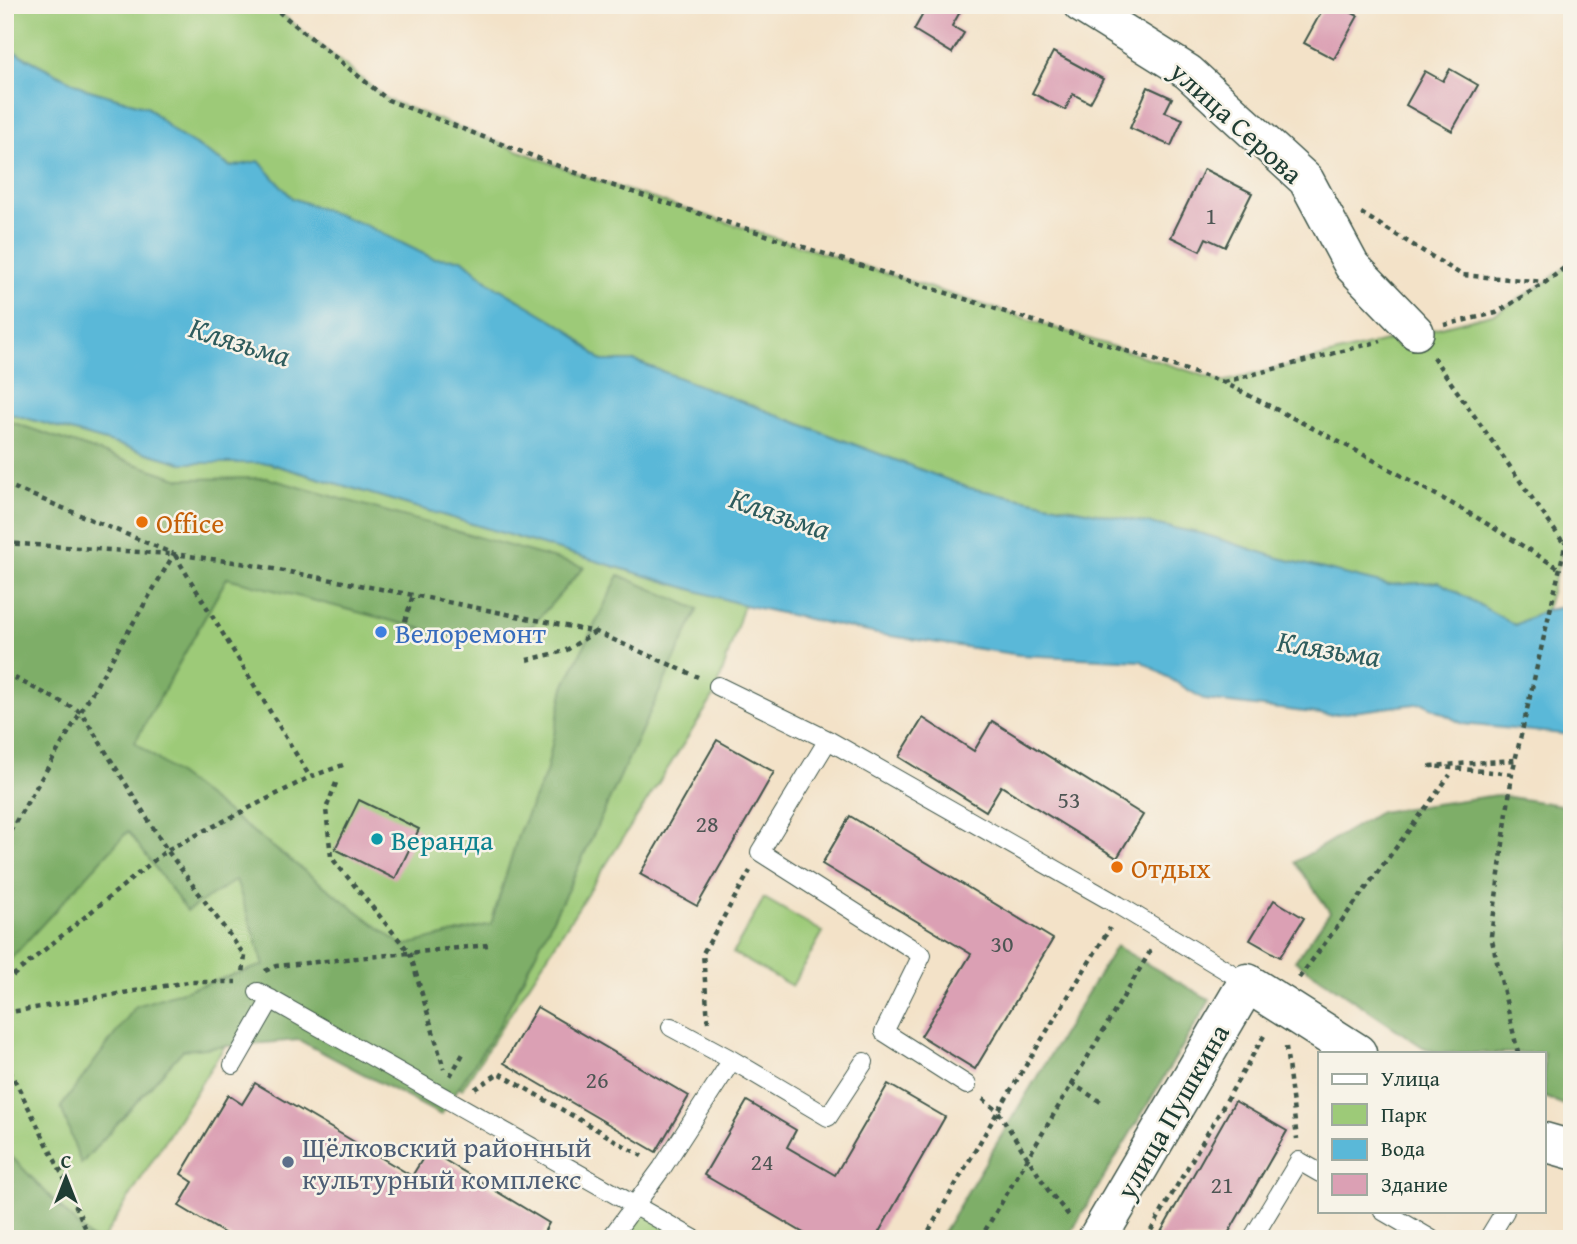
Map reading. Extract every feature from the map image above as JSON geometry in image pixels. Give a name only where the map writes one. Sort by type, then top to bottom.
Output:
[{"type":"street","name":"улица Серова","points":[[1081,5],[1188,72],[1306,180],[1352,265],[1416,332]]},
{"type":"street","points":[[1247,983],[1284,1025],[1354,1052]]},
{"type":"street","name":"улица Пушкина","points":[[1085,1229],[1247,983]]},
{"type":"lane","points":[[718,686],[828,740],[1118,905],[1247,983]]},
{"type":"lane","points":[[828,740],[761,852],[922,955],[884,1032],[967,1085]]},
{"type":"lane","points":[[233,1065],[265,995],[694,1239]]},
{"type":"lane","points":[[671,1027],[828,1117],[864,1062]]},
{"type":"lane","points":[[610,1239],[662,1168],[732,1060]]},
{"type":"lane","points":[[1252,1239],[1299,1161],[1318,1172]]},
{"type":"lane","points":[[1385,1212],[1431,1239]]},
{"type":"lane","points":[[1488,1239],[1504,1212]]},
{"type":"path","points":[[249,5],[279,12],[388,100],[592,179],[1223,382],[1355,450],[1476,517],[1560,569]]},
{"type":"path","points":[[279,12],[281,5]]},
{"type":"path","points":[[1351,207],[1462,275],[1546,282]]},
{"type":"path","points":[[1416,332],[1565,546]]},
{"type":"path","points":[[5,484],[174,554],[310,777]]},
{"type":"path","points":[[1518,1052],[1491,936],[1512,774],[1572,516]]},
{"type":"path","points":[[5,543],[174,554],[242,563],[413,594],[596,632],[718,686]]},
{"type":"path","points":[[5,840],[174,554]]},
{"type":"path","points":[[402,631],[413,594]]},
{"type":"path","points":[[527,660],[565,651],[596,632]]},
{"type":"path","points":[[5,673],[81,712],[167,850],[245,956],[242,981]]},
{"type":"path","points":[[1512,774],[1431,766],[1515,760]]},
{"type":"path","points":[[5,982],[167,850],[310,777],[343,765]]},
{"type":"path","points":[[1146,1239],[1284,1025],[1294,984],[1450,775]]},
{"type":"path","points":[[336,783],[326,809],[331,858],[410,953],[447,1081]]},
{"type":"path","points":[[710,1048],[703,953],[761,852]]},
{"type":"path","points":[[924,1239],[998,1111],[1111,926],[1122,932]]},
{"type":"path","points":[[980,1239],[1152,948],[1142,943]]},
{"type":"path","points":[[5,1013],[188,982],[242,981],[276,966],[489,945]]},
{"type":"path","points":[[1284,1025],[1299,1161]]},
{"type":"path","points":[[5,1061],[64,1178],[90,1239]]},
{"type":"path","points":[[499,1073],[662,1168]]},
{"type":"path","points":[[1071,1083],[1101,1102]]},
{"type":"path","points":[[967,1085],[998,1111],[1048,1190],[1085,1229]]},
{"type":"green space","points":[[5,5],[281,5],[279,12],[388,100],[592,179],[1223,382],[1496,313],[1546,282],[1572,262],[1572,516],[1546,610],[1515,625],[1439,582],[1388,585],[1279,558],[1203,534],[969,488],[635,361],[602,361],[566,328],[490,283],[462,259],[432,259],[365,225],[292,198],[259,161],[232,167],[177,134],[147,107],[86,89],[5,47]]},
{"type":"green space","points":[[5,412],[182,463],[267,463],[744,605],[711,701],[462,1089],[268,977],[103,1239],[5,1239]]},
{"type":"green space","points":[[5,420],[180,479],[267,478],[584,567],[531,627],[453,637],[227,578],[135,742],[403,946],[491,924],[519,832],[546,773],[564,687],[619,575],[698,609],[568,889],[499,1026],[441,1115],[299,1040],[183,1050],[81,1164],[61,1107],[136,1006],[264,965],[236,880],[187,911],[128,831],[5,965]]},
{"type":"green space","points":[[1497,795],[1560,805],[1572,812],[1572,1108],[1546,1098],[1546,1052],[1436,1052],[1423,1047],[1295,961],[1330,912],[1295,862],[1380,812]]},
{"type":"green space","points":[[764,898],[823,932],[792,986],[733,953]]},
{"type":"green space","points":[[1116,946],[1210,1000],[1067,1239],[939,1239]]},
{"type":"green space","points":[[5,1146],[8,1153],[91,1239],[5,1239]]},
{"type":"green space","points":[[636,1206],[694,1239],[610,1239]]},
{"type":"water","name":"Клязьма","points":[[5,47],[86,89],[147,107],[177,134],[231,167],[259,161],[292,198],[365,225],[432,258],[462,259],[490,283],[566,328],[602,361],[635,361],[969,488],[1203,534],[1279,558],[1388,585],[1439,582],[1515,625],[1546,610],[1572,606],[1572,735],[1463,724],[1423,703],[1329,715],[1205,700],[1141,661],[1020,655],[877,634],[744,605],[268,463],[182,463],[5,412]]},
{"type":"building","points":[[928,5],[964,5],[952,26],[964,33],[952,53],[914,30]]},
{"type":"building","points":[[1325,5],[1338,5],[1358,16],[1334,59],[1304,43]]},
{"type":"building","points":[[1053,52],[1103,79],[1090,103],[1073,94],[1065,110],[1032,93]]},
{"type":"building","points":[[1450,69],[1478,85],[1452,131],[1406,105],[1425,71],[1443,81]]},
{"type":"building","points":[[1148,87],[1172,98],[1165,112],[1183,119],[1171,146],[1130,128]]},
{"type":"building","points":[[1204,169],[1252,193],[1225,247],[1206,238],[1200,251],[1171,237]]},
{"type":"building","points":[[923,718],[974,751],[992,721],[1143,815],[1117,858],[1001,786],[986,811],[899,757]]},
{"type":"building","points":[[717,740],[774,772],[697,906],[640,874]]},
{"type":"building","name":"Веранда","points":[[359,800],[419,829],[395,879],[335,849]]},
{"type":"building","points":[[850,816],[1053,939],[975,1069],[921,1036],[971,954],[822,864]]},
{"type":"building","points":[[1274,900],[1304,918],[1280,957],[1250,940]]},
{"type":"building","points":[[537,1007],[689,1096],[656,1152],[504,1063]]},
{"type":"building","name":"Щёлковский районный культурный комплекс","points":[[255,1083],[412,1176],[428,1150],[549,1223],[540,1239],[234,1239],[179,1206],[193,1182],[181,1174],[228,1095],[242,1104]]},
{"type":"building","points":[[888,1084],[945,1117],[875,1239],[814,1239],[704,1175],[747,1101],[796,1130],[787,1147],[835,1175]]},
{"type":"building","points":[[1235,1101],[1287,1131],[1225,1239],[1157,1239]]},
{"type":"place","name":"Office","points":[[142,522]]},
{"type":"place","name":"Велоремонт","points":[[381,632]]},
{"type":"place","name":"Веранда","points":[[377,839]]},
{"type":"place","name":"Отдых","points":[[1117,867]]},
{"type":"place","name":"Щёлковский районный культурный комплекс","points":[[288,1162]]}]
